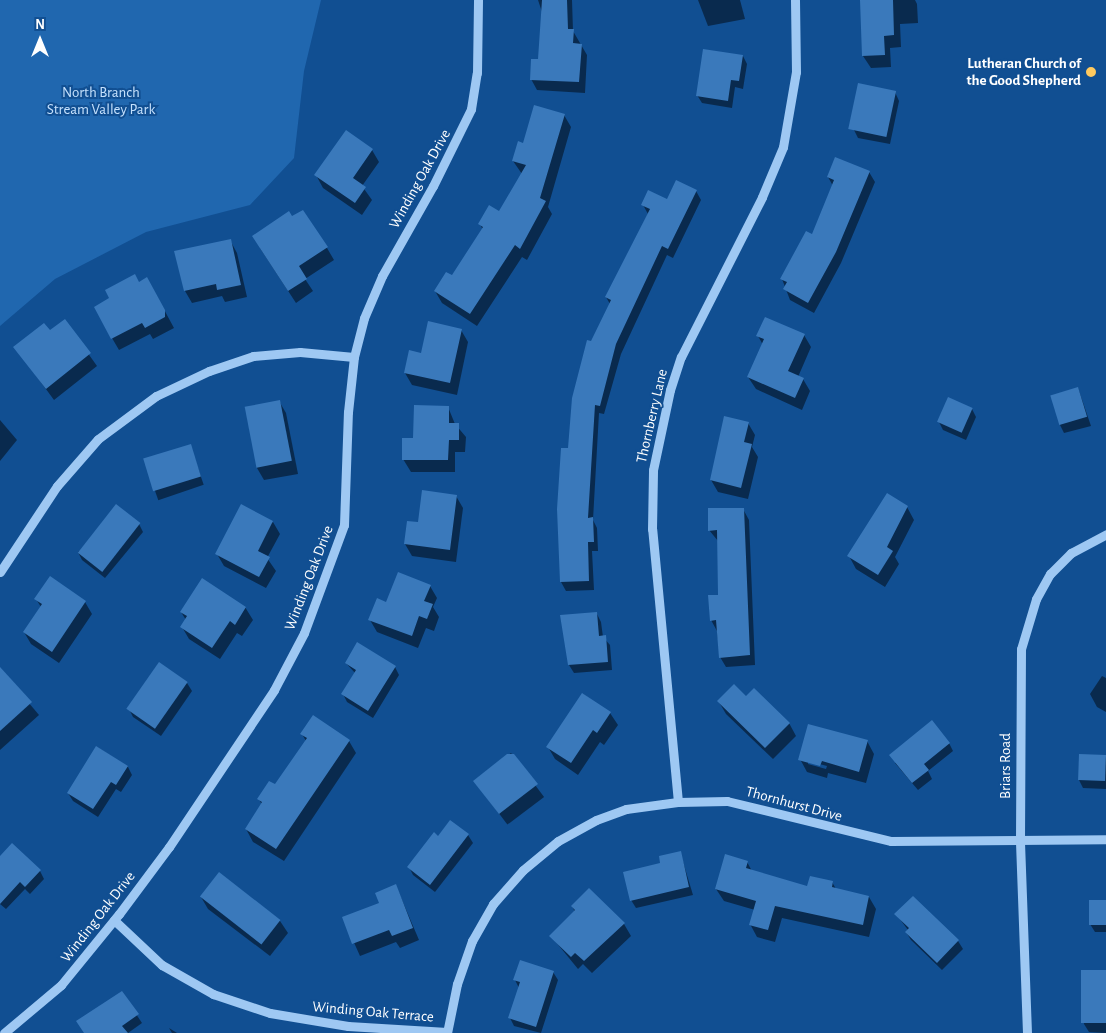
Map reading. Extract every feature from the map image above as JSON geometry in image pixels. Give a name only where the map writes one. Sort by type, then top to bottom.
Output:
[{"type":"street","name":"Winding Oak Drive","points":[[4,1033],[61,985],[114,920],[169,847],[274,690],[304,633],[344,525],[348,412],[354,357],[364,318],[382,276],[433,186],[470,109],[477,73],[478,0]]},
{"type":"street","name":"Thornberry Lane","points":[[678,802],[653,547],[653,470],[670,390],[681,357],[762,196],[783,147],[796,72],[795,0]]},
{"type":"street","points":[[0,572],[57,486],[86,452],[98,439],[156,396],[209,371],[253,356],[300,352],[354,357]]},
{"type":"street","name":"Briars Road","points":[[1028,1033],[1020,840],[1020,671],[1025,628],[1036,599],[1050,574],[1072,553],[1106,534]]},
{"type":"street","name":"Thornhurst Drive","points":[[447,1033],[457,984],[472,941],[493,904],[523,870],[558,841],[596,820],[649,804],[705,800],[751,805],[838,830],[891,841],[1106,839]]},
{"type":"street","name":"Winding Oak Terrace","points":[[114,920],[162,964],[213,994],[270,1013],[348,1026],[447,1033]]},
{"type":"green space","name":"North Branch Stream Valley Park","points":[[0,0],[321,0],[304,71],[294,158],[250,205],[146,232],[55,279],[0,326]]},
{"type":"building","points":[[542,0],[567,0],[568,29],[574,29],[573,43],[582,44],[579,82],[530,80],[531,59],[538,59]]},
{"type":"building","points":[[860,0],[893,0],[894,35],[884,36],[885,55],[862,56]]},
{"type":"building","points":[[703,49],[743,55],[739,81],[731,80],[728,101],[696,96]]},
{"type":"building","points":[[858,83],[896,91],[886,137],[848,129]]},
{"type":"building","points":[[534,105],[565,114],[540,198],[546,201],[520,249],[515,245],[470,314],[434,291],[446,272],[452,275],[483,227],[478,224],[489,205],[499,211],[526,165],[512,161],[518,141],[523,143]]},
{"type":"building","points":[[346,130],[373,149],[353,178],[366,187],[355,203],[314,175]]},
{"type":"building","points":[[835,157],[870,171],[836,252],[808,303],[783,289],[787,282],[780,279],[806,231],[812,234],[834,180],[827,177]]},
{"type":"building","points":[[676,180],[697,190],[668,249],[662,246],[616,344],[600,406],[595,405],[588,518],[593,517],[594,542],[588,542],[589,581],[560,582],[557,509],[561,448],[568,448],[572,398],[587,340],[591,341],[611,300],[605,297],[650,209],[641,205],[648,190],[667,199]]},
{"type":"building","points":[[303,210],[328,247],[299,266],[307,279],[288,291],[252,236],[289,211],[292,216]]},
{"type":"building","points":[[231,239],[241,285],[217,290],[216,284],[184,291],[174,251]]},
{"type":"building","points":[[135,274],[139,282],[147,277],[165,310],[165,317],[145,328],[142,323],[111,339],[94,307],[109,298],[105,290]]},
{"type":"building","points":[[765,317],[805,334],[788,371],[804,378],[795,398],[747,377],[764,339],[756,336]]},
{"type":"building","points":[[65,319],[91,353],[46,389],[13,347],[44,323],[50,330]]},
{"type":"building","points":[[428,321],[462,329],[450,383],[404,373],[409,350],[421,353]]},
{"type":"building","points":[[1078,387],[1087,417],[1059,425],[1050,395]]},
{"type":"building","points":[[948,397],[973,408],[962,433],[937,422]]},
{"type":"building","points":[[280,400],[292,461],[256,468],[245,407]]},
{"type":"building","points":[[414,405],[449,406],[449,423],[459,423],[459,440],[449,440],[448,460],[402,460],[402,438],[413,438]]},
{"type":"building","points":[[724,416],[749,422],[744,442],[752,444],[741,488],[710,480]]},
{"type":"building","points":[[191,444],[201,477],[153,491],[143,459]]},
{"type":"building","points":[[422,490],[457,495],[450,550],[404,544],[407,521],[418,522]]},
{"type":"building","points":[[887,493],[908,506],[887,547],[893,551],[878,575],[847,556]]},
{"type":"building","points":[[116,504],[140,523],[102,572],[78,553]]},
{"type":"building","points":[[241,504],[273,521],[258,551],[270,557],[259,577],[215,554]]},
{"type":"building","points":[[708,508],[744,508],[750,655],[719,658],[716,620],[710,621],[708,595],[718,595],[717,530],[708,531]]},
{"type":"building","points":[[398,572],[431,585],[424,601],[433,604],[427,619],[419,616],[412,636],[368,620],[377,598],[386,602]]},
{"type":"building","points":[[50,576],[86,601],[52,652],[23,632],[42,604],[34,599]]},
{"type":"building","points":[[202,578],[246,607],[235,625],[230,621],[212,648],[180,627],[187,616],[180,612]]},
{"type":"building","points":[[597,612],[599,636],[606,635],[608,662],[568,665],[560,615]]},
{"type":"building","points":[[357,642],[396,666],[368,711],[341,694],[356,670],[345,663]]},
{"type":"building","points":[[159,662],[188,682],[155,729],[126,709]]},
{"type":"building","points":[[0,667],[32,702],[0,731]]},
{"type":"building","points":[[734,684],[746,696],[754,688],[790,723],[765,748],[717,701]]},
{"type":"building","points":[[582,693],[611,712],[597,733],[593,730],[571,763],[546,747]]},
{"type":"building","points":[[313,715],[350,740],[276,849],[245,829],[262,802],[257,799],[269,781],[275,784],[307,738],[300,734]]},
{"type":"building","points":[[932,720],[950,743],[924,764],[929,770],[912,783],[889,755]]},
{"type":"building","points":[[808,724],[868,740],[859,772],[822,761],[820,766],[798,760]]},
{"type":"building","points":[[96,746],[128,766],[116,785],[111,782],[93,809],[67,793]]},
{"type":"building","points":[[507,754],[514,754],[538,784],[499,814],[473,781]]},
{"type":"building","points":[[1079,754],[1106,755],[1105,781],[1078,780]]},
{"type":"building","points":[[450,820],[469,834],[430,885],[407,867],[434,832],[438,836]]},
{"type":"building","points":[[12,843],[41,870],[25,887],[20,882],[0,904],[0,856]]},
{"type":"building","points":[[681,851],[689,887],[630,901],[623,872],[660,863],[659,856]]},
{"type":"building","points":[[725,854],[748,861],[746,868],[807,886],[810,876],[833,881],[832,887],[869,896],[863,925],[775,906],[768,930],[749,925],[756,901],[715,889]]},
{"type":"building","points":[[219,872],[280,920],[261,944],[200,896]]},
{"type":"building","points":[[396,884],[413,928],[392,936],[389,930],[352,944],[342,917],[379,903],[375,893]]},
{"type":"building","points":[[589,888],[625,923],[584,961],[575,953],[571,957],[549,936],[575,910],[571,906]]},
{"type":"building","points":[[913,896],[959,940],[937,963],[905,932],[909,928],[894,914]]},
{"type":"building","points":[[1089,900],[1106,900],[1106,925],[1089,925]]},
{"type":"building","points":[[520,960],[554,971],[536,1027],[508,1018],[520,982],[513,980]]},
{"type":"building","points":[[1081,970],[1106,970],[1106,1023],[1081,1023]]},
{"type":"building","points":[[122,991],[139,1014],[122,1026],[128,1033],[84,1033],[76,1021]]},
{"type":"place","name":"Lutheran Church of the Good Shepherd","points":[[1091,72]]}]
